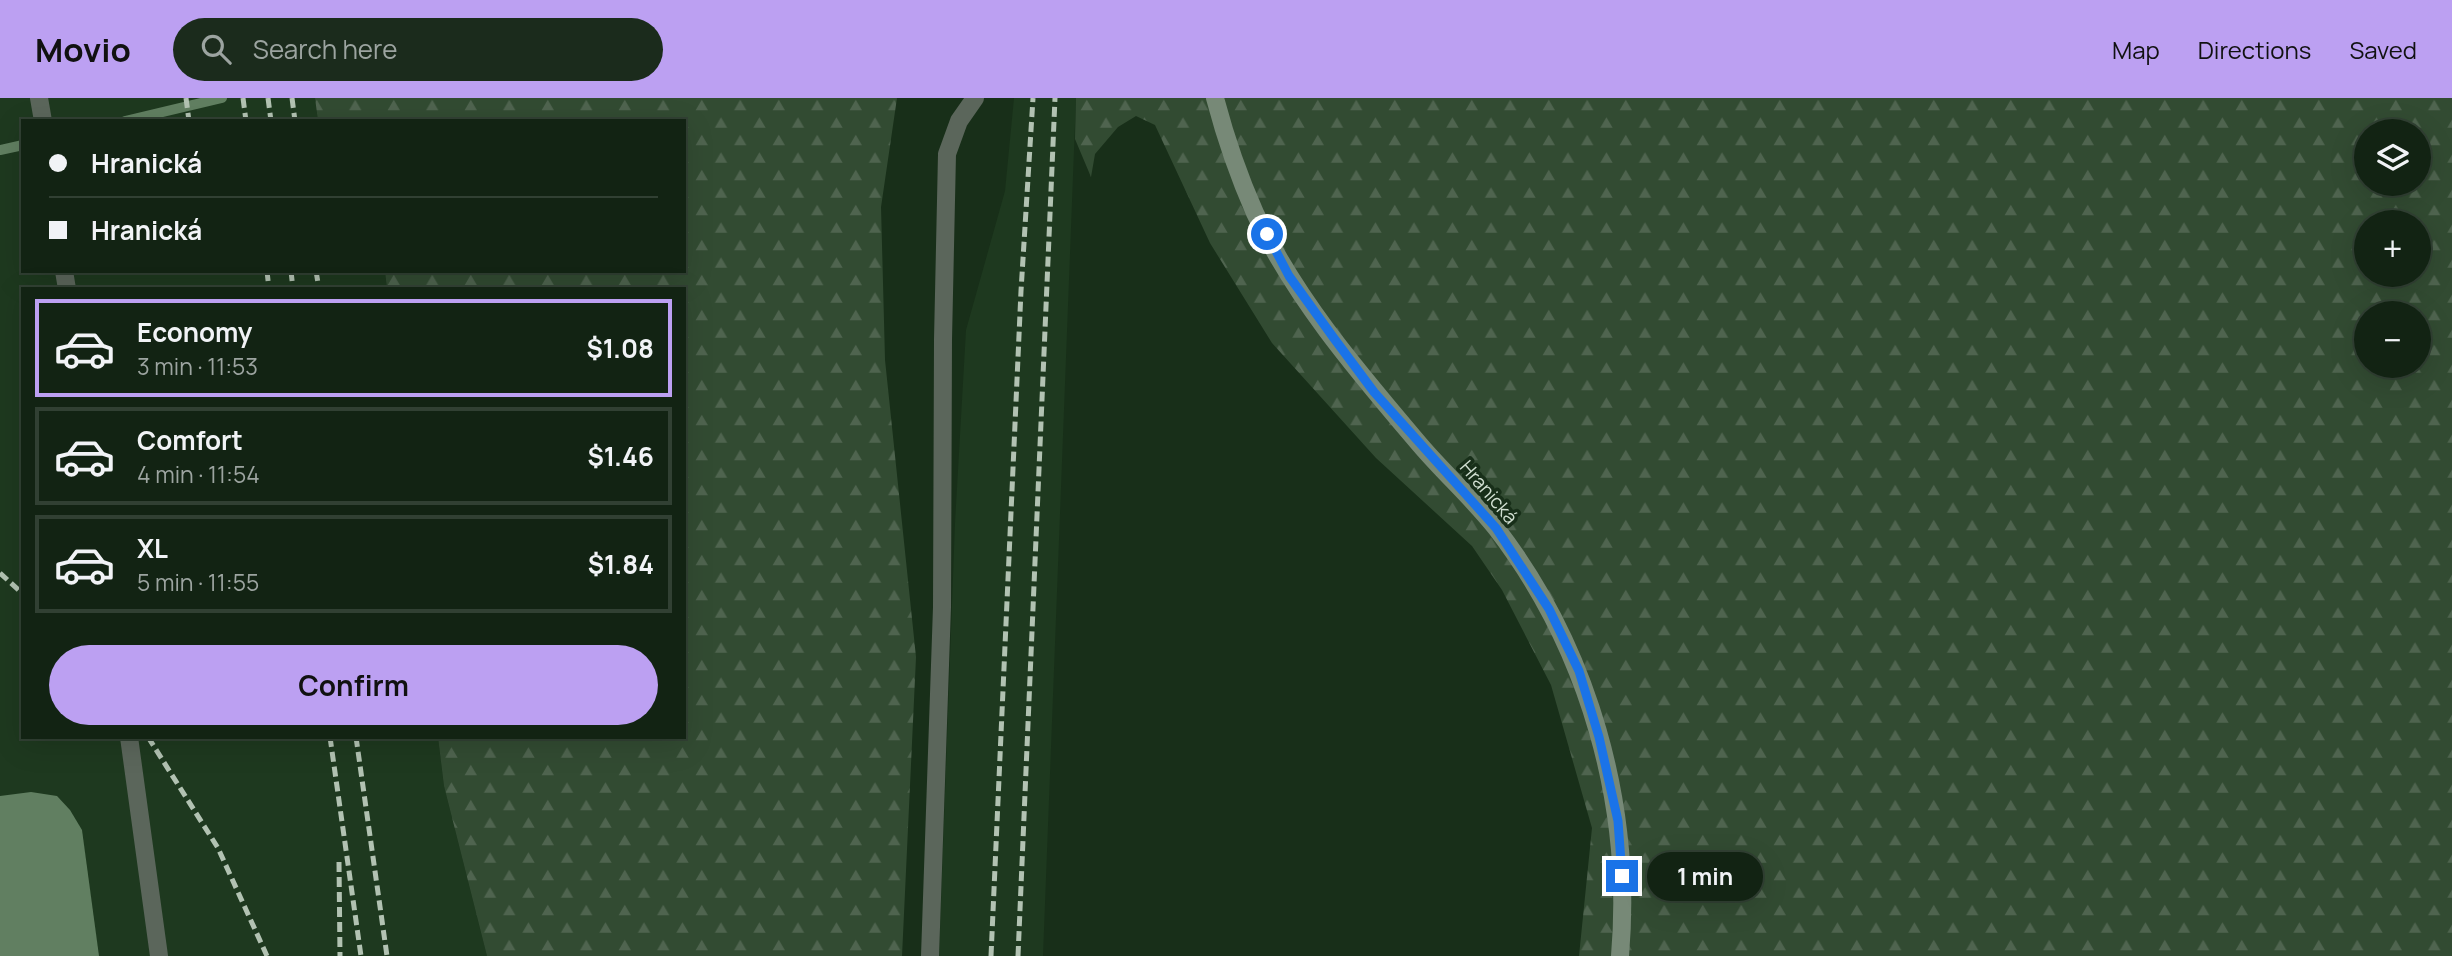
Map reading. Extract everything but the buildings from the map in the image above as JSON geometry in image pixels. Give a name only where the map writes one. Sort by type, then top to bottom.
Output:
[{"type":"street","name":"Hranická","points":[[1215,98],[1255,213],[1289,276],[1374,392],[1496,528],[1549,609],[1579,671],[1599,737],[1618,821],[1622,876],[1620,956]]},
{"type":"lane","points":[[39,98],[43,119]]},
{"type":"lane","points":[[930,956],[942,607],[947,154],[959,121],[975,98]]},
{"type":"lane","points":[[130,739],[159,956]]},
{"type":"shaded area","points":[[0,98],[315,98],[318,119],[21,119],[21,273],[385,273],[387,287],[21,287],[21,739],[438,739],[444,786],[487,956],[0,956]]},
{"type":"shaded area","points":[[1014,98],[1076,98],[1043,956],[939,956],[955,523],[966,330],[1005,191]]},
{"type":"shaded area","points":[[31,792],[57,796],[70,810],[82,830],[99,956],[0,956],[0,796]]},
{"type":"green space","points":[[315,98],[897,98],[881,207],[885,360],[916,657],[902,956],[487,956],[444,786],[438,739],[686,739],[686,287],[387,287],[385,273],[686,273],[686,119],[318,119]]},
{"type":"green space","points":[[1076,98],[2452,98],[2452,956],[1579,956],[1592,828],[1551,685],[1502,590],[1472,546],[1376,458],[1272,343],[1210,243],[1155,125],[1136,116],[1118,127],[1095,154],[1091,177],[1075,139]]},
{"type":"waterway","points":[[133,119],[222,98]]},
{"type":"waterway","points":[[0,150],[21,145]]},
{"type":"railway","points":[[186,98],[189,119]]},
{"type":"railway","points":[[243,98],[246,119]]},
{"type":"railway","points":[[268,98],[271,119]]},
{"type":"railway","points":[[292,98],[295,119]]},
{"type":"railway","points":[[991,956],[1021,291],[1033,98]]},
{"type":"railway","points":[[1018,956],[1055,98]]},
{"type":"railway","points":[[267,273],[269,287]]},
{"type":"railway","points":[[291,273],[293,287]]},
{"type":"railway","points":[[316,273],[319,287]]},
{"type":"railway","points":[[0,573],[21,592]]},
{"type":"railway","points":[[149,739],[218,848],[267,956]]},
{"type":"railway","points":[[330,739],[361,956]]},
{"type":"railway","points":[[356,739],[387,956]]},
{"type":"railway","points":[[339,862],[340,956]]},
{"type":"route","points":[[1267,234],[1289,276],[1374,392],[1496,528],[1549,609],[1579,671],[1599,737],[1618,821],[1622,876]]}]
